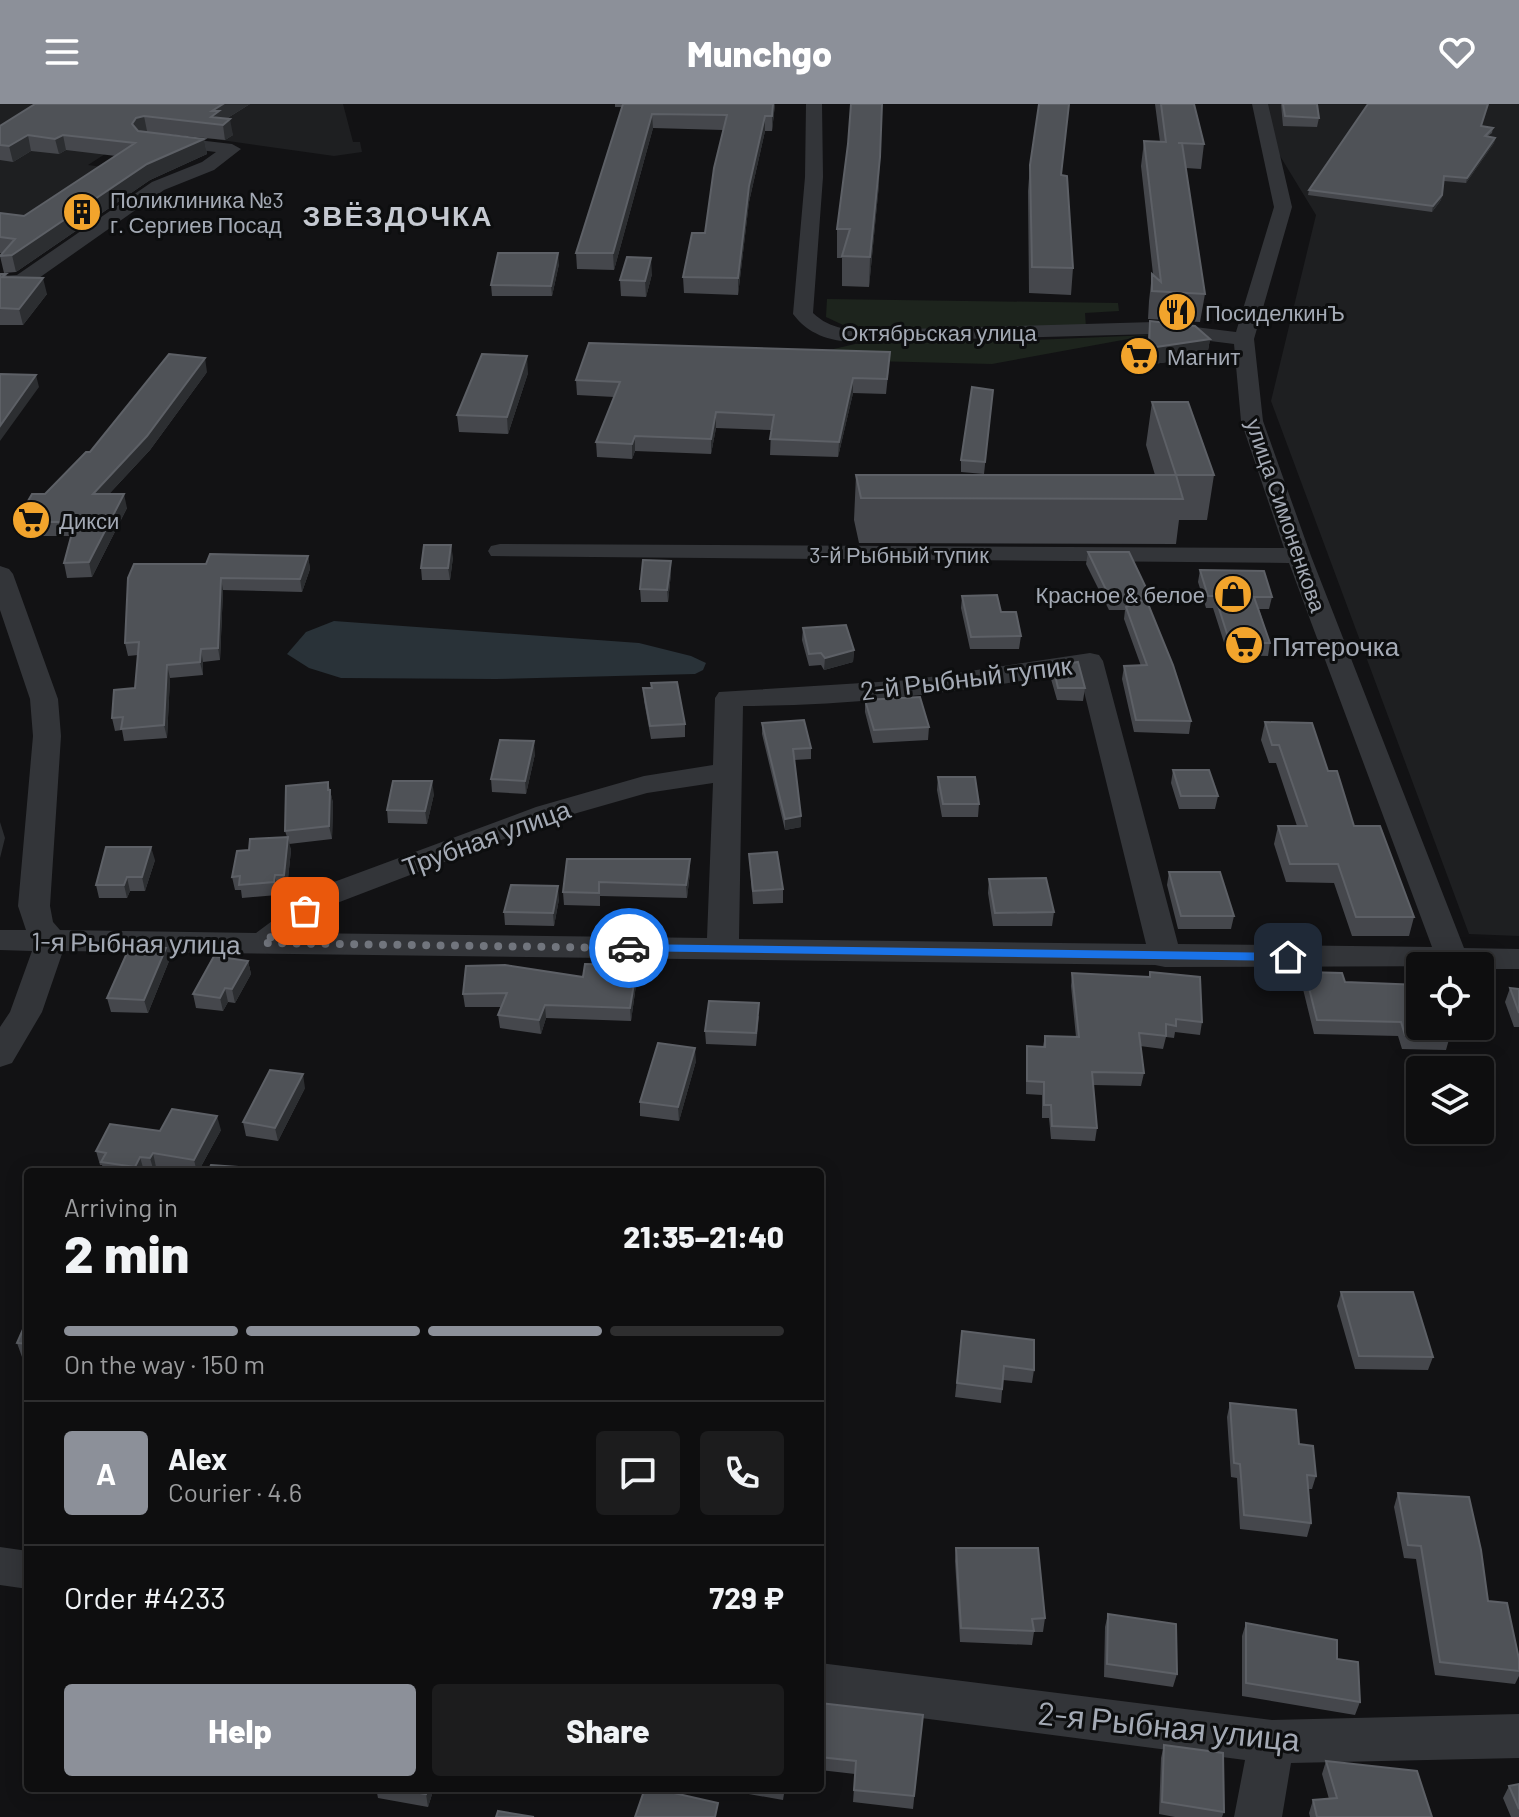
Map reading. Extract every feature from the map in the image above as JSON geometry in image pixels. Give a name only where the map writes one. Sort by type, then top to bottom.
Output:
[{"type":"street","name":"Октябрьская улица","points":[[814,104],[814,177],[803,314],[815,328],[840,336],[874,336],[1154,328],[1244,339]]},
{"type":"street","name":"улица Симоненкова","points":[[1260,104],[1283,207],[1244,339],[1252,421],[1299,556],[1450,952]]},
{"type":"street","points":[[0,282],[22,281],[158,186],[208,166],[232,149],[147,139]]},
{"type":"street","name":"3-й Рыбный тупик","points":[[500,551],[1299,556]]},
{"type":"street","points":[[0,574],[44,699],[47,736],[34,906],[38,924],[51,941],[26,1012],[0,1055]]},
{"type":"street","name":"2-й Рыбный тупик","points":[[726,772],[729,698],[777,699],[987,680],[1090,661],[1165,957]]},
{"type":"street","points":[[723,949],[726,772]]},
{"type":"street","name":"Трубная улица","points":[[263,943],[326,896],[546,813],[644,785],[726,772]]},
{"type":"street","name":"1-я Рыбная улица","points":[[0,940],[1406,958]]},
{"type":"street","name":"1-я Рыбная улица","points":[[1494,959],[1519,959]]},
{"type":"street","points":[[0,1566],[24,1569]]},
{"type":"street","name":"2-я Рыбная улица","points":[[824,1685],[1272,1742],[1519,1736]]},
{"type":"street","points":[[1258,1817],[1272,1742]]},
{"type":"shaded area","points":[[0,104],[343,104],[353,142],[360,142],[362,152],[334,156],[144,129],[88,165],[110,168],[20,228],[0,226]]},
{"type":"shaded area","points":[[1262,104],[1519,104],[1519,936],[1469,934],[1271,401],[1316,215],[1266,133]]},
{"type":"shaded area","points":[[827,299],[1118,303],[1119,311],[1085,313],[1086,327],[856,331],[826,317]]},
{"type":"shaded area","points":[[1150,335],[992,364],[791,359],[855,344]]},
{"type":"shaded area","points":[[334,621],[639,643],[691,656],[706,663],[703,670],[695,674],[496,679],[341,678],[309,668],[287,654],[306,632]]},
{"type":"building","points":[[35,104],[223,104],[212,111],[219,111],[211,117],[230,119],[223,125],[144,116],[136,118],[132,124],[138,131],[204,139],[147,164],[12,255],[0,256],[15,239],[0,237],[0,213],[24,216],[135,143],[63,135],[55,139],[28,135],[9,146],[0,145],[0,126]]},
{"type":"building","points":[[623,104],[773,104],[772,116],[765,116],[749,186],[738,278],[683,277],[692,233],[705,233],[714,168],[727,115],[652,114],[613,253],[576,253]]},
{"type":"building","points":[[851,104],[882,104],[870,257],[842,256],[850,229],[837,229]]},
{"type":"building","points":[[1039,104],[1069,104],[1061,175],[1067,176],[1073,268],[1032,267],[1030,165]]},
{"type":"building","points":[[1161,104],[1194,104],[1204,144],[1182,143],[1205,294],[1152,291],[1152,274],[1161,282],[1144,141],[1166,142]]},
{"type":"building","points":[[1283,104],[1317,104],[1319,118],[1285,116]]},
{"type":"building","points":[[1368,104],[1488,104],[1481,126],[1493,128],[1485,136],[1495,138],[1467,178],[1444,176],[1442,195],[1433,206],[1309,190]]},
{"type":"building","points":[[498,253],[558,253],[551,286],[491,285]]},
{"type":"building","points":[[627,257],[651,258],[645,281],[620,280]]},
{"type":"building","points":[[0,274],[6,274],[2,277],[43,278],[19,309],[0,308]]},
{"type":"building","points":[[1150,321],[1195,326],[1210,339],[1149,348]]},
{"type":"building","points":[[589,343],[890,352],[887,379],[853,378],[839,442],[770,439],[774,415],[716,412],[711,439],[635,436],[632,444],[596,442],[620,382],[576,380]]},
{"type":"building","points":[[169,354],[205,358],[147,436],[93,494],[124,494],[89,562],[64,563],[75,522],[16,522],[32,494],[45,494],[86,452],[90,452]]},
{"type":"building","points":[[482,354],[527,356],[507,417],[457,415]]},
{"type":"building","points":[[0,374],[36,375],[0,426]]},
{"type":"building","points":[[972,387],[993,390],[985,462],[961,460]]},
{"type":"building","points":[[1152,402],[1188,402],[1214,475],[1176,475]]},
{"type":"building","points":[[856,475],[1176,475],[1183,499],[861,498]]},
{"type":"building","points":[[424,545],[451,545],[448,568],[421,568]]},
{"type":"building","points":[[1088,552],[1129,552],[1150,596],[1110,598]]},
{"type":"building","points":[[210,554],[308,556],[300,579],[221,578],[218,648],[201,649],[200,662],[167,665],[164,725],[121,729],[123,717],[112,718],[114,690],[135,688],[139,642],[125,643],[128,578],[134,564],[206,564]]},
{"type":"building","points":[[643,560],[671,561],[667,590],[640,589]]},
{"type":"building","points":[[1200,570],[1264,571],[1272,597],[1254,597],[1270,643],[1230,643],[1215,596],[1208,596]]},
{"type":"building","points":[[997,595],[1001,612],[1016,612],[1021,636],[971,637],[962,596]]},
{"type":"building","points":[[1146,599],[1173,665],[1191,721],[1136,720],[1124,666],[1147,665],[1126,607]]},
{"type":"building","points":[[846,625],[854,650],[825,658],[821,653],[809,654],[803,628]]},
{"type":"building","points":[[1078,662],[1085,688],[1058,688],[1053,666]]},
{"type":"building","points":[[677,682],[685,724],[650,726],[643,688],[652,688],[651,683]]},
{"type":"building","points":[[920,697],[929,727],[874,730],[865,700]]},
{"type":"building","points":[[804,720],[811,748],[793,749],[801,816],[785,819],[762,723]]},
{"type":"building","points":[[1265,722],[1312,723],[1328,771],[1337,771],[1354,826],[1380,826],[1414,917],[1356,917],[1338,864],[1290,864],[1278,826],[1307,826],[1279,745],[1272,745]]},
{"type":"building","points":[[500,740],[534,741],[525,781],[491,779]]},
{"type":"building","points":[[1173,770],[1209,770],[1218,796],[1181,796]]},
{"type":"building","points":[[938,777],[975,777],[979,804],[943,804]]},
{"type":"building","points":[[393,781],[432,781],[425,811],[387,810]]},
{"type":"building","points":[[328,782],[329,826],[285,831],[286,786]]},
{"type":"building","points":[[288,837],[284,875],[275,875],[274,882],[239,885],[240,876],[232,877],[237,851],[249,850],[250,839]]},
{"type":"building","points":[[106,847],[151,847],[142,877],[127,877],[124,885],[96,885]]},
{"type":"building","points":[[777,852],[783,889],[753,891],[749,854]]},
{"type":"building","points":[[567,859],[690,859],[686,885],[599,882],[599,893],[563,892]]},
{"type":"building","points":[[1169,872],[1220,872],[1234,916],[1181,916]]},
{"type":"building","points":[[1046,878],[1054,912],[995,913],[989,879]]},
{"type":"building","points":[[511,885],[558,886],[553,913],[504,912]]},
{"type":"building","points":[[130,946],[166,948],[144,1000],[107,998]]},
{"type":"building","points":[[214,956],[248,961],[232,989],[225,988],[220,998],[193,994]]},
{"type":"building","points":[[585,964],[637,965],[630,1008],[545,1005],[539,1020],[498,1015],[507,993],[463,994],[466,966],[505,965],[583,977]]},
{"type":"building","points":[[1150,972],[1200,977],[1202,1022],[1176,1019],[1176,1026],[1166,1024],[1166,1036],[1139,1033],[1144,1073],[1092,1072],[1097,1128],[1052,1126],[1051,1105],[1044,1105],[1044,1082],[1027,1081],[1027,1046],[1045,1047],[1045,1036],[1079,1037],[1072,973],[1150,977]]},
{"type":"building","points":[[1305,972],[1342,973],[1345,982],[1406,984],[1406,1035],[1401,1022],[1317,1020]]},
{"type":"building","points":[[1510,988],[1519,989],[1519,1013]]},
{"type":"building","points":[[709,1001],[759,1003],[756,1033],[705,1031]]},
{"type":"building","points":[[658,1043],[695,1048],[678,1107],[640,1102]]},
{"type":"building","points":[[270,1070],[303,1074],[275,1128],[243,1122]]},
{"type":"building","points":[[172,1109],[217,1116],[194,1160],[153,1153],[150,1158],[140,1157],[135,1167],[101,1162],[106,1153],[96,1151],[110,1124],[160,1131]]},
{"type":"building","points":[[211,1165],[254,1168],[210,1168]]},
{"type":"building","points":[[1341,1292],[1413,1292],[1433,1357],[1359,1356]]},
{"type":"building","points":[[24,1327],[24,1344],[17,1343]]},
{"type":"building","points":[[962,1331],[1034,1340],[1034,1370],[1004,1366],[1002,1389],[957,1383]]},
{"type":"building","points":[[1230,1403],[1296,1410],[1299,1444],[1313,1446],[1316,1476],[1307,1475],[1311,1523],[1244,1515],[1240,1464],[1234,1463]]},
{"type":"building","points":[[1398,1493],[1469,1497],[1488,1601],[1507,1603],[1519,1671],[1440,1662],[1421,1546],[1408,1545]]},
{"type":"building","points":[[956,1548],[1038,1548],[1045,1618],[1032,1619],[1034,1631],[961,1628]]},
{"type":"building","points":[[1108,1614],[1176,1624],[1177,1674],[1107,1664]]},
{"type":"building","points":[[1246,1623],[1337,1640],[1337,1659],[1358,1662],[1360,1702],[1246,1683]]},
{"type":"building","points":[[824,1703],[923,1715],[914,1796],[854,1790],[856,1761],[824,1757]]},
{"type":"building","points":[[1164,1745],[1223,1753],[1224,1812],[1162,1802]]},
{"type":"building","points":[[1326,1761],[1417,1771],[1432,1817],[1317,1817],[1313,1800],[1337,1798]]},
{"type":"building","points":[[1519,1784],[1519,1809],[1509,1786]]},
{"type":"building","points":[[644,1792],[670,1792],[718,1803],[715,1817],[635,1817]]},
{"type":"building","points":[[498,1811],[534,1817],[496,1817]]},
{"type":"way so far","points":[[305,911],[263,943],[629,948]]},
{"type":"place","name":"Поликлиника №3 г. Сергиев Посад","points":[[82,212]]},
{"type":"place","name":"ПосиделкинЪ","points":[[1177,312]]},
{"type":"place","name":"Магнит","points":[[1139,356]]},
{"type":"place","name":"Дикси","points":[[31,520]]},
{"type":"place","name":"Красное & белое","points":[[1233,594]]},
{"type":"place","name":"Пятерочка","points":[[1244,645]]},
{"type":"district","name":"ЗВЁЗДОЧКА","points":[[398,215]]},
{"type":"route","points":[[629,948],[1288,957]]}]
